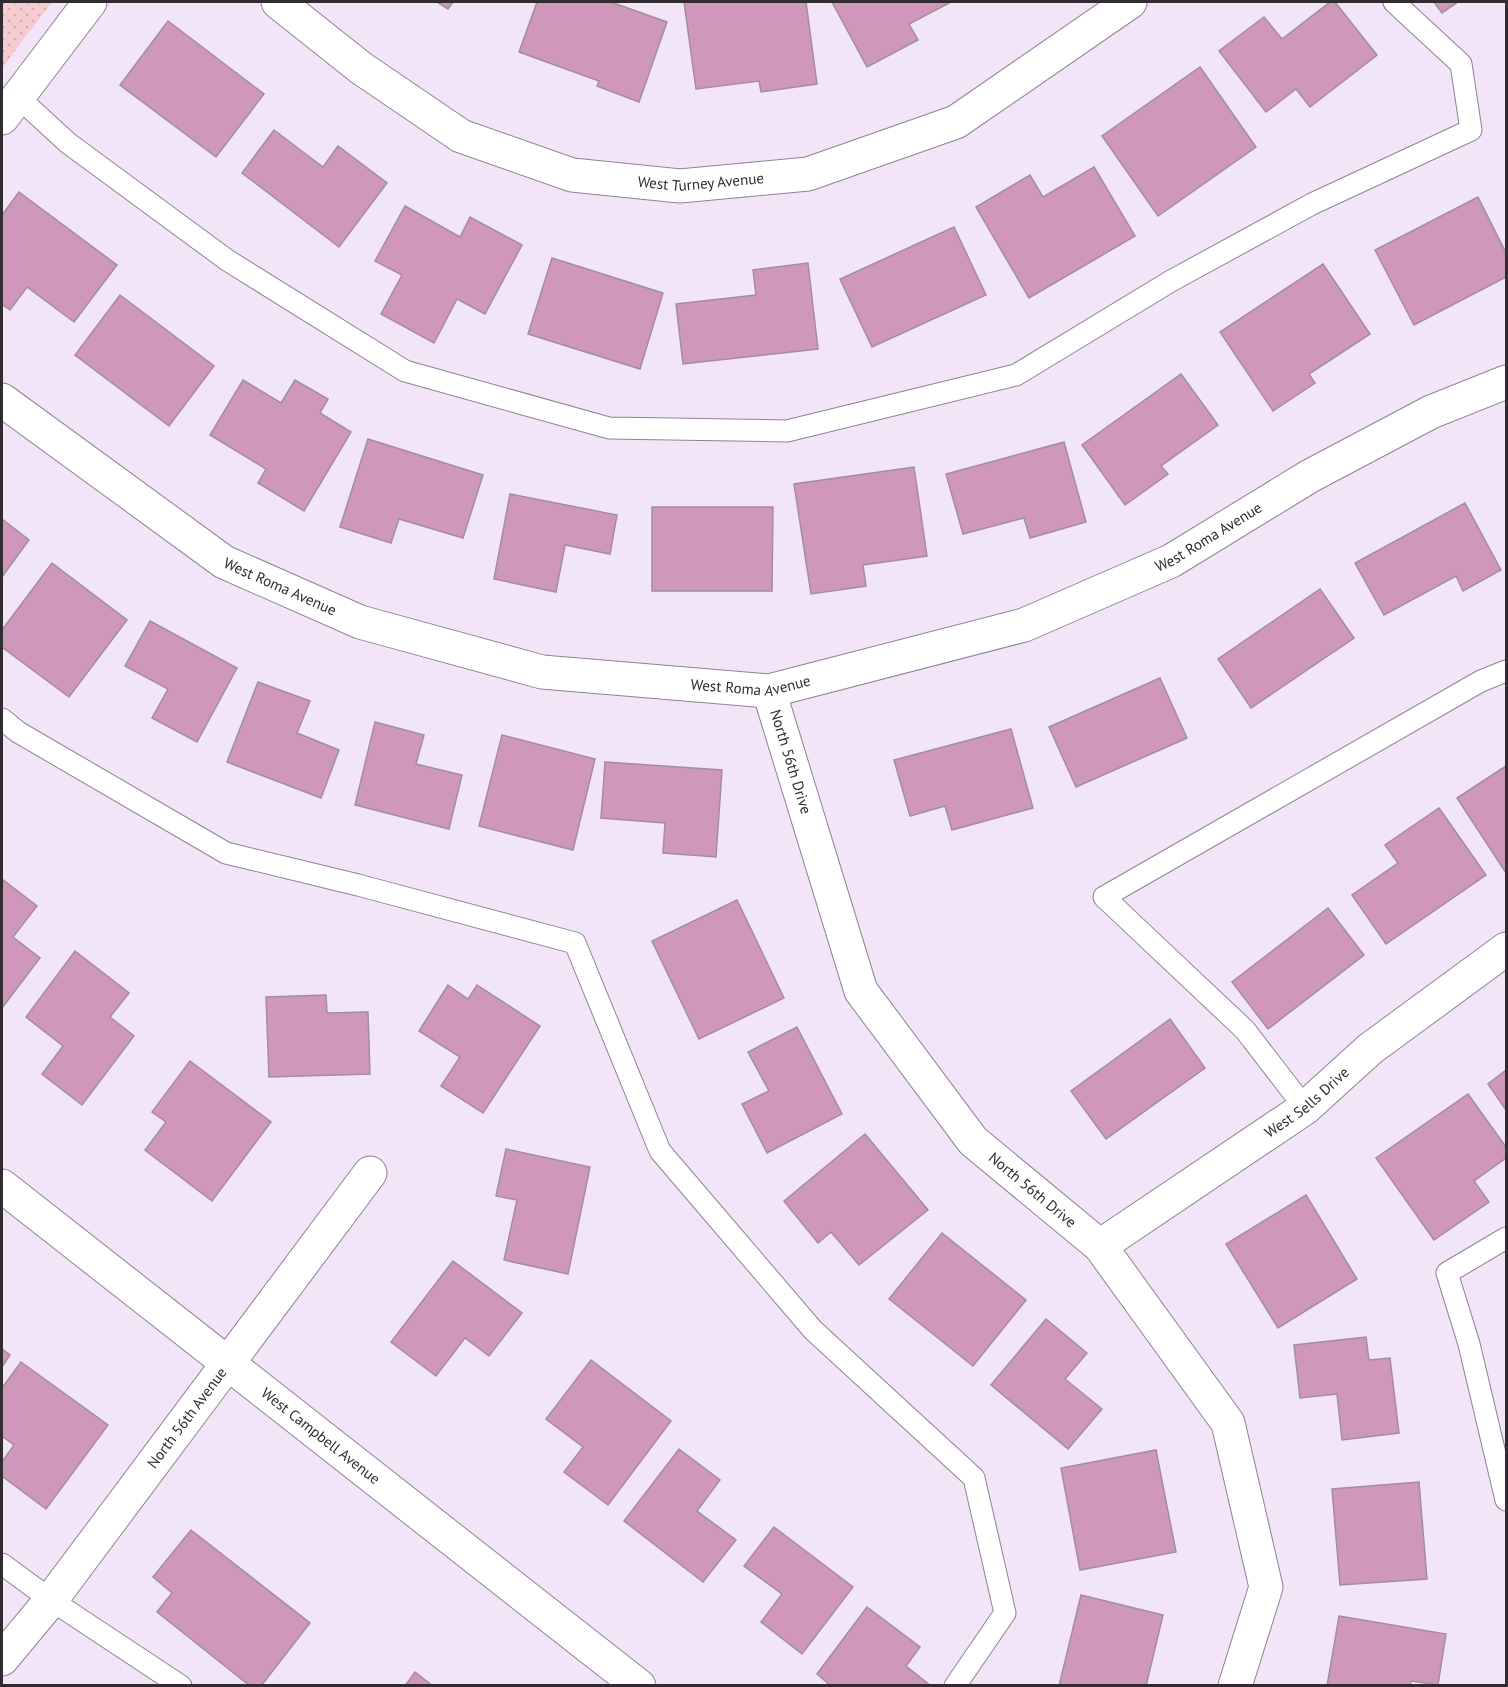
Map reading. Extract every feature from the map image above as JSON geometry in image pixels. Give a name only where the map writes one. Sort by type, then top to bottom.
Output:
[{"type":"street","points":[[10,107],[90,2]]},
{"type":"street","name":"West Turney Avenue","points":[[278,2],[361,68],[461,136],[572,175],[680,186],[808,174],[956,122],[1130,2]]},
{"type":"street","name":"West Roma Avenue","points":[[2,400],[225,562],[360,622],[542,672],[769,691],[1024,625],[1171,561],[1310,476],[1431,412],[1506,382]]},
{"type":"street","name":"North 56th Drive","points":[[769,691],[861,991],[973,1141],[1100,1246],[1228,1423],[1266,1587],[1235,1686]]},
{"type":"street","name":"West Sells Drive","points":[[1100,1246],[1305,1108],[1370,1049],[1506,949]]},
{"type":"street","name":"North 56th Avenue","points":[[2,1659],[51,1600],[230,1364],[370,1173]]},
{"type":"street","name":"West Campbell Avenue","points":[[2,1186],[639,1686]]},
{"type":"lane","points":[[10,107],[68,143],[227,260],[405,371],[609,428],[788,431],[1016,375],[1171,281],[1312,204],[1471,130],[1461,64],[1394,2]]},
{"type":"lane","points":[[1305,1108],[1245,1030],[1104,897],[1481,681],[1506,671]]},
{"type":"lane","points":[[2,719],[18,732],[226,853],[358,885],[575,943],[660,1151],[813,1330],[974,1478],[1005,1613],[955,1686]]},
{"type":"lane","points":[[1506,1238],[1448,1273],[1469,1344],[1506,1500]]},
{"type":"lane","points":[[2,1564],[51,1600],[181,1686]]},
{"type":"shaded area","points":[[2,2],[52,2],[2,68]]},
{"type":"building","points":[[437,2],[453,2],[448,9]]},
{"type":"building","points":[[537,2],[611,2],[667,22],[639,102],[597,86],[599,81],[519,52]]},
{"type":"building","points":[[684,2],[806,2],[817,84],[761,92],[759,81],[696,89]]},
{"type":"building","points":[[832,2],[951,2],[909,24],[918,40],[867,67]]},
{"type":"building","points":[[1330,2],[1335,2],[1377,55],[1310,107],[1296,89],[1266,112],[1219,51],[1264,17],[1282,39]]},
{"type":"building","points":[[1434,2],[1458,2],[1442,13]]},
{"type":"building","points":[[168,21],[264,94],[216,157],[120,85]]},
{"type":"building","points":[[1200,67],[1256,147],[1158,216],[1102,136]]},
{"type":"building","points":[[274,130],[323,167],[338,146],[387,183],[339,247],[242,173]]},
{"type":"building","points":[[1094,167],[1135,236],[1029,298],[976,207],[1030,175],[1043,197]]},
{"type":"building","points":[[19,192],[117,265],[74,322],[27,287],[10,310],[2,304],[2,215]]},
{"type":"building","points":[[1478,197],[1506,253],[1506,277],[1414,325],[1375,250]]},
{"type":"building","points":[[405,206],[460,237],[470,217],[522,245],[485,314],[457,299],[434,343],[381,314],[402,275],[375,261]]},
{"type":"building","points":[[954,227],[986,295],[872,347],[840,279]]},
{"type":"building","points":[[552,258],[663,293],[640,369],[528,334]]},
{"type":"building","points":[[808,263],[818,349],[683,364],[676,304],[756,295],[753,270]]},
{"type":"building","points":[[1323,264],[1370,334],[1309,374],[1315,383],[1273,411],[1220,332]]},
{"type":"building","points":[[120,295],[214,366],[169,426],[75,355]]},
{"type":"building","points":[[1181,374],[1218,425],[1161,466],[1168,474],[1125,505],[1082,445]]},
{"type":"building","points":[[243,380],[281,403],[295,380],[328,399],[320,413],[351,432],[304,511],[258,483],[266,469],[210,435]]},
{"type":"building","points":[[368,439],[483,475],[463,538],[399,519],[391,543],[340,527]]},
{"type":"building","points":[[1064,442],[1086,522],[1030,538],[1024,518],[963,534],[946,474]]},
{"type":"building","points":[[914,467],[927,556],[863,565],[866,586],[811,594],[794,484]]},
{"type":"building","points":[[510,494],[617,515],[610,554],[565,545],[556,592],[494,579]]},
{"type":"building","points":[[1465,503],[1501,570],[1463,591],[1456,576],[1384,615],[1355,563]]},
{"type":"building","points":[[652,507],[773,507],[772,591],[652,591]]},
{"type":"building","points":[[2,519],[29,540],[2,577]]},
{"type":"building","points":[[52,563],[127,620],[69,697],[2,647],[2,630]]},
{"type":"building","points":[[1320,589],[1354,638],[1251,708],[1218,659]]},
{"type":"building","points":[[150,621],[237,668],[197,742],[152,718],[168,689],[125,666]]},
{"type":"building","points":[[1160,678],[1187,738],[1076,787],[1049,727]]},
{"type":"building","points":[[258,682],[310,701],[297,733],[339,750],[321,798],[227,762]]},
{"type":"building","points":[[375,722],[424,735],[416,764],[462,775],[449,829],[355,805]]},
{"type":"building","points":[[1011,729],[1033,808],[952,830],[945,806],[910,816],[894,760]]},
{"type":"building","points":[[502,735],[595,759],[573,850],[479,826]]},
{"type":"building","points":[[605,762],[722,770],[716,857],[663,853],[665,823],[601,818]]},
{"type":"building","points":[[1506,766],[1506,873],[1457,798]]},
{"type":"building","points":[[1439,808],[1486,875],[1386,944],[1352,895],[1398,863],[1385,845]]},
{"type":"building","points":[[2,879],[37,906],[13,937],[40,958],[2,1008]]},
{"type":"building","points":[[737,900],[784,998],[699,1039],[652,941]]},
{"type":"building","points":[[1328,908],[1364,955],[1268,1029],[1232,982]]},
{"type":"building","points":[[75,951],[129,993],[110,1017],[134,1036],[82,1105],[42,1074],[63,1046],[26,1017]]},
{"type":"building","points":[[448,985],[468,999],[477,985],[540,1026],[483,1113],[441,1086],[460,1057],[419,1031]]},
{"type":"building","points":[[326,995],[327,1013],[368,1012],[370,1074],[269,1077],[266,997]]},
{"type":"building","points":[[1170,1019],[1205,1068],[1106,1139],[1071,1091]]},
{"type":"building","points":[[797,1027],[842,1114],[767,1153],[742,1104],[769,1091],[748,1052]]},
{"type":"building","points":[[190,1061],[271,1122],[212,1201],[145,1150],[166,1122],[152,1112]]},
{"type":"building","points":[[1506,1070],[1506,1110],[1488,1084]]},
{"type":"building","points":[[1468,1094],[1506,1147],[1506,1158],[1474,1181],[1489,1202],[1434,1240],[1376,1158]]},
{"type":"building","points":[[865,1134],[928,1210],[859,1265],[831,1232],[818,1243],[784,1201]]},
{"type":"building","points":[[506,1149],[590,1167],[568,1274],[504,1260],[517,1200],[496,1196]]},
{"type":"building","points":[[1306,1195],[1357,1279],[1278,1328],[1226,1244]]},
{"type":"building","points":[[942,1233],[1026,1300],[973,1366],[889,1299]]},
{"type":"building","points":[[453,1261],[522,1313],[489,1356],[465,1338],[436,1376],[391,1342]]},
{"type":"building","points":[[1046,1319],[1087,1353],[1065,1379],[1102,1409],[1068,1449],[991,1385]]},
{"type":"building","points":[[1366,1337],[1369,1360],[1390,1358],[1399,1433],[1342,1440],[1337,1394],[1300,1398],[1294,1345]]},
{"type":"building","points":[[2,1349],[10,1355],[2,1367]]},
{"type":"building","points":[[591,1360],[671,1421],[608,1505],[564,1472],[583,1447],[546,1419]]},
{"type":"building","points":[[21,1362],[108,1425],[46,1509],[2,1476],[2,1462],[14,1445],[2,1436],[2,1388]]},
{"type":"building","points":[[679,1449],[720,1480],[697,1511],[736,1540],[703,1582],[624,1521]]},
{"type":"building","points":[[1156,1450],[1176,1552],[1080,1570],[1061,1468]]},
{"type":"building","points":[[1419,1482],[1427,1579],[1340,1585],[1332,1489]]},
{"type":"building","points":[[774,1527],[853,1587],[802,1654],[761,1622],[782,1594],[744,1566]]},
{"type":"building","points":[[191,1530],[310,1623],[261,1686],[250,1686],[157,1612],[172,1593],[153,1577]]},
{"type":"building","points":[[1081,1595],[1163,1615],[1146,1686],[1059,1686]]},
{"type":"building","points":[[867,1607],[920,1647],[906,1666],[931,1686],[831,1686],[817,1674]]},
{"type":"building","points":[[1339,1616],[1446,1634],[1438,1685],[1411,1681],[1410,1686],[1327,1686]]},
{"type":"building","points":[[415,1672],[433,1686],[405,1686]]}]
